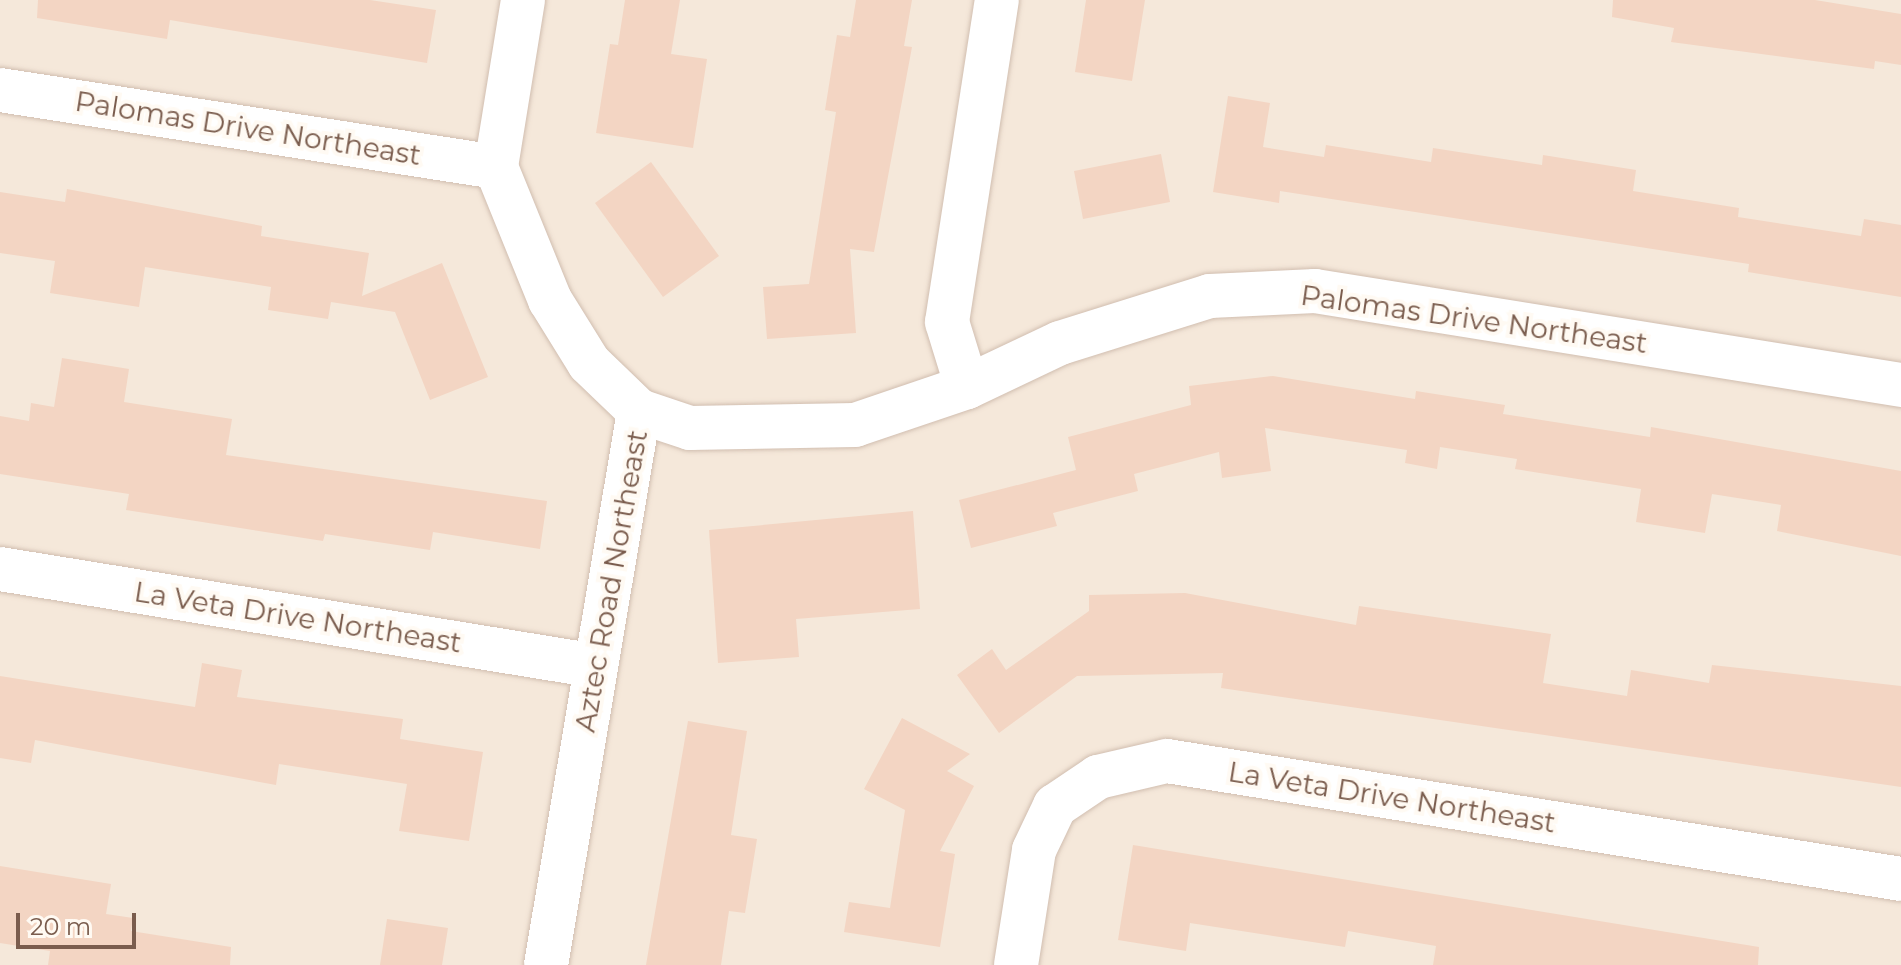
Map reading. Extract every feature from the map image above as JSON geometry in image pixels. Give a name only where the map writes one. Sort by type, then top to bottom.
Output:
[{"type":"street","points":[[496,167],[523,0]]},
{"type":"street","points":[[967,387],[947,322],[997,0]]},
{"type":"street","name":"Palomas Drive Northeast","points":[[0,90],[496,167]]},
{"type":"street","name":"Aztec Road Northeast","points":[[496,167],[550,300],[589,363],[639,411],[546,965]]},
{"type":"street","name":"Palomas Drive Northeast","points":[[639,411],[690,428],[774,432],[855,425],[967,387],[1060,343],[1210,296],[1315,291],[1901,385]]},
{"type":"street","name":"La Veta Drive Northeast","points":[[0,569],[596,666]]},
{"type":"street","name":"La Veta Drive Northeast","points":[[1016,965],[1034,850],[1055,806],[1098,777],[1167,761],[1901,879]]},
{"type":"shaded area","points":[[0,0],[1901,0],[1901,965],[0,965]]},
{"type":"building","points":[[38,0],[370,0],[436,10],[427,63],[170,20],[167,39],[37,18]]},
{"type":"building","points":[[625,0],[680,0],[671,54],[707,59],[693,148],[596,133],[610,44],[618,45]]},
{"type":"building","points":[[856,0],[912,0],[904,46],[912,47],[874,252],[850,249],[856,333],[767,339],[763,287],[809,284],[836,112],[825,110],[837,35],[850,37]]},
{"type":"building","points":[[1086,0],[1145,0],[1132,81],[1075,72]]},
{"type":"building","points":[[1613,0],[1815,0],[1901,14],[1901,65],[1875,61],[1874,69],[1671,42],[1674,28],[1612,17]]},
{"type":"building","points":[[1228,96],[1270,103],[1263,147],[1324,157],[1326,145],[1431,162],[1433,148],[1542,165],[1543,155],[1636,170],[1633,191],[1739,208],[1738,217],[1861,236],[1864,219],[1901,225],[1901,297],[1748,272],[1749,264],[1280,191],[1279,203],[1213,192]]},
{"type":"building","points":[[1161,154],[1170,202],[1083,219],[1074,171]]},
{"type":"building","points":[[651,162],[719,256],[663,297],[595,203]]},
{"type":"building","points":[[67,189],[262,226],[261,236],[369,253],[362,296],[442,263],[488,377],[430,400],[395,312],[331,302],[328,319],[268,310],[271,287],[145,267],[139,307],[50,293],[55,261],[0,253],[0,192],[65,202]]},
{"type":"building","points":[[62,358],[129,369],[124,402],[232,419],[226,455],[547,501],[540,549],[433,532],[430,550],[325,534],[323,541],[126,510],[129,494],[0,474],[0,416],[29,421],[31,403],[54,407]]},
{"type":"building","points":[[1273,376],[1415,399],[1416,391],[1505,405],[1503,414],[1650,437],[1651,427],[1901,471],[1901,556],[1777,531],[1781,505],[1712,494],[1705,533],[1636,522],[1641,489],[1515,469],[1517,459],[1440,447],[1437,469],[1405,463],[1407,450],[1265,428],[1271,471],[1222,478],[1219,452],[1134,474],[1138,491],[1053,513],[1057,526],[971,548],[959,500],[1076,470],[1068,437],[1191,405],[1189,386]]},
{"type":"building","points":[[913,511],[920,609],[796,619],[799,657],[718,663],[709,530]]},
{"type":"building","points":[[1185,593],[1356,625],[1359,606],[1551,634],[1543,683],[1627,696],[1631,670],[1709,683],[1712,665],[1901,686],[1901,787],[1221,688],[1223,673],[1077,676],[999,733],[957,675],[992,649],[1006,670],[1089,611],[1089,595]]},
{"type":"building","points":[[202,663],[242,670],[237,697],[403,719],[400,739],[483,752],[469,841],[399,831],[407,784],[279,764],[276,785],[35,740],[31,763],[0,758],[0,676],[195,707]]},
{"type":"building","points":[[902,718],[970,754],[947,771],[974,786],[940,851],[955,854],[940,947],[844,932],[849,902],[890,908],[905,810],[864,789]]},
{"type":"building","points":[[688,721],[747,731],[731,835],[757,839],[745,913],[729,911],[721,965],[646,965]]},
{"type":"building","points":[[1133,845],[1759,947],[1758,965],[1433,965],[1436,946],[1348,931],[1345,947],[1190,923],[1186,951],[1118,940]]},
{"type":"building","points":[[0,866],[111,884],[106,914],[133,918],[131,931],[231,947],[230,965],[48,965],[50,951],[0,943]]},
{"type":"building","points":[[387,919],[448,928],[442,965],[380,965]]}]
